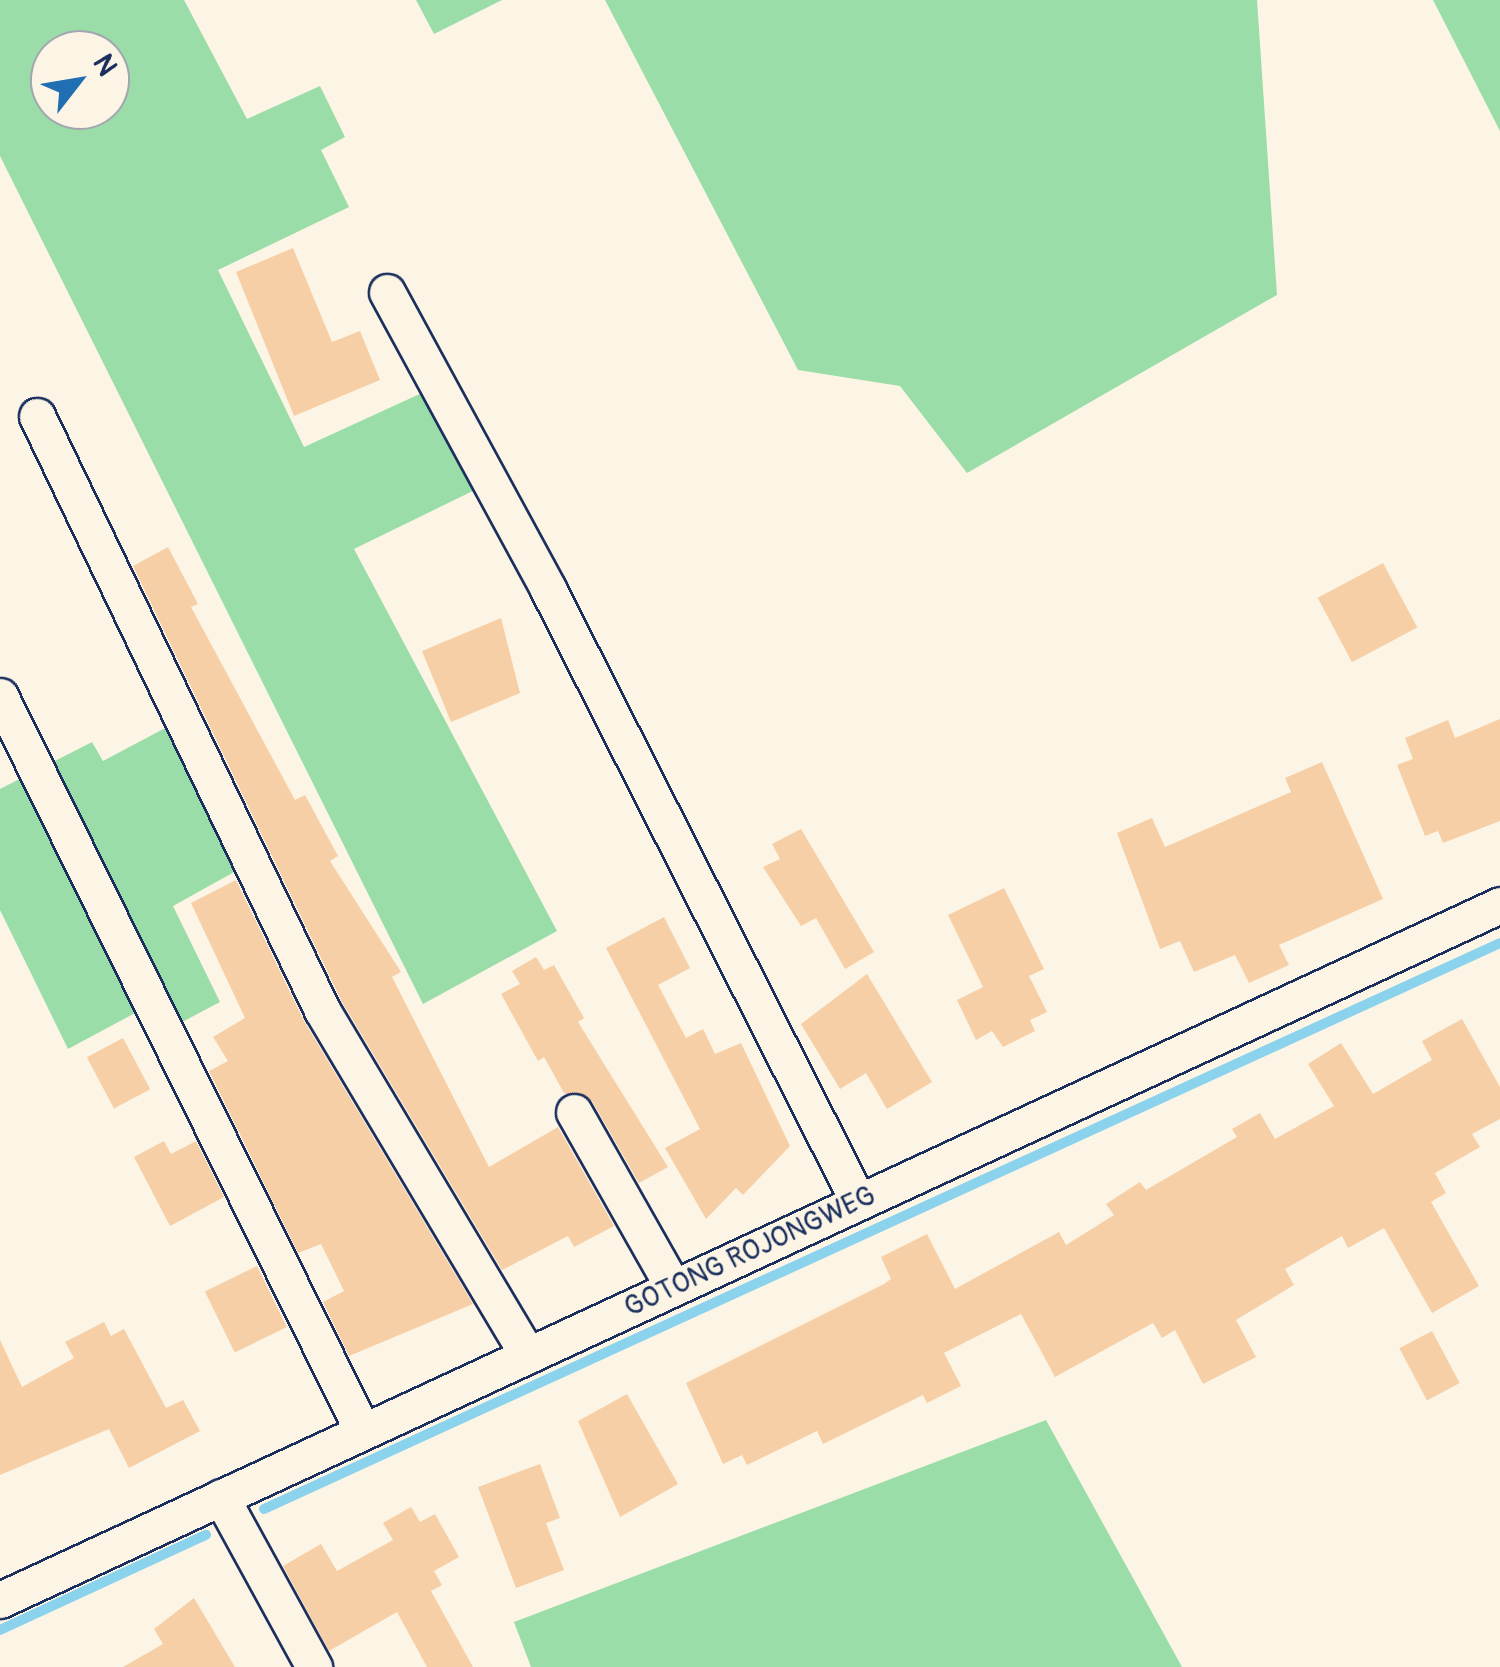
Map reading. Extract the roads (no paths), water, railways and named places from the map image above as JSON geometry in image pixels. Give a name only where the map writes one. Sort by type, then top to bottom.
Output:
[{"type":"street","points":[[387,292],[548,589],[858,1202]]},
{"type":"street","points":[[37,416],[322,1010],[528,1354]]},
{"type":"street","points":[[0,696],[362,1430]]},
{"type":"street","name":"GOTONG ROJONGWEG","points":[[0,1600],[1500,905]]},
{"type":"street","points":[[574,1112],[673,1288]]},
{"type":"street","points":[[221,1497],[314,1667]]},
{"type":"waterway","points":[[264,1509],[1500,943]]},
{"type":"waterway","points":[[0,1630],[206,1535]]}]
